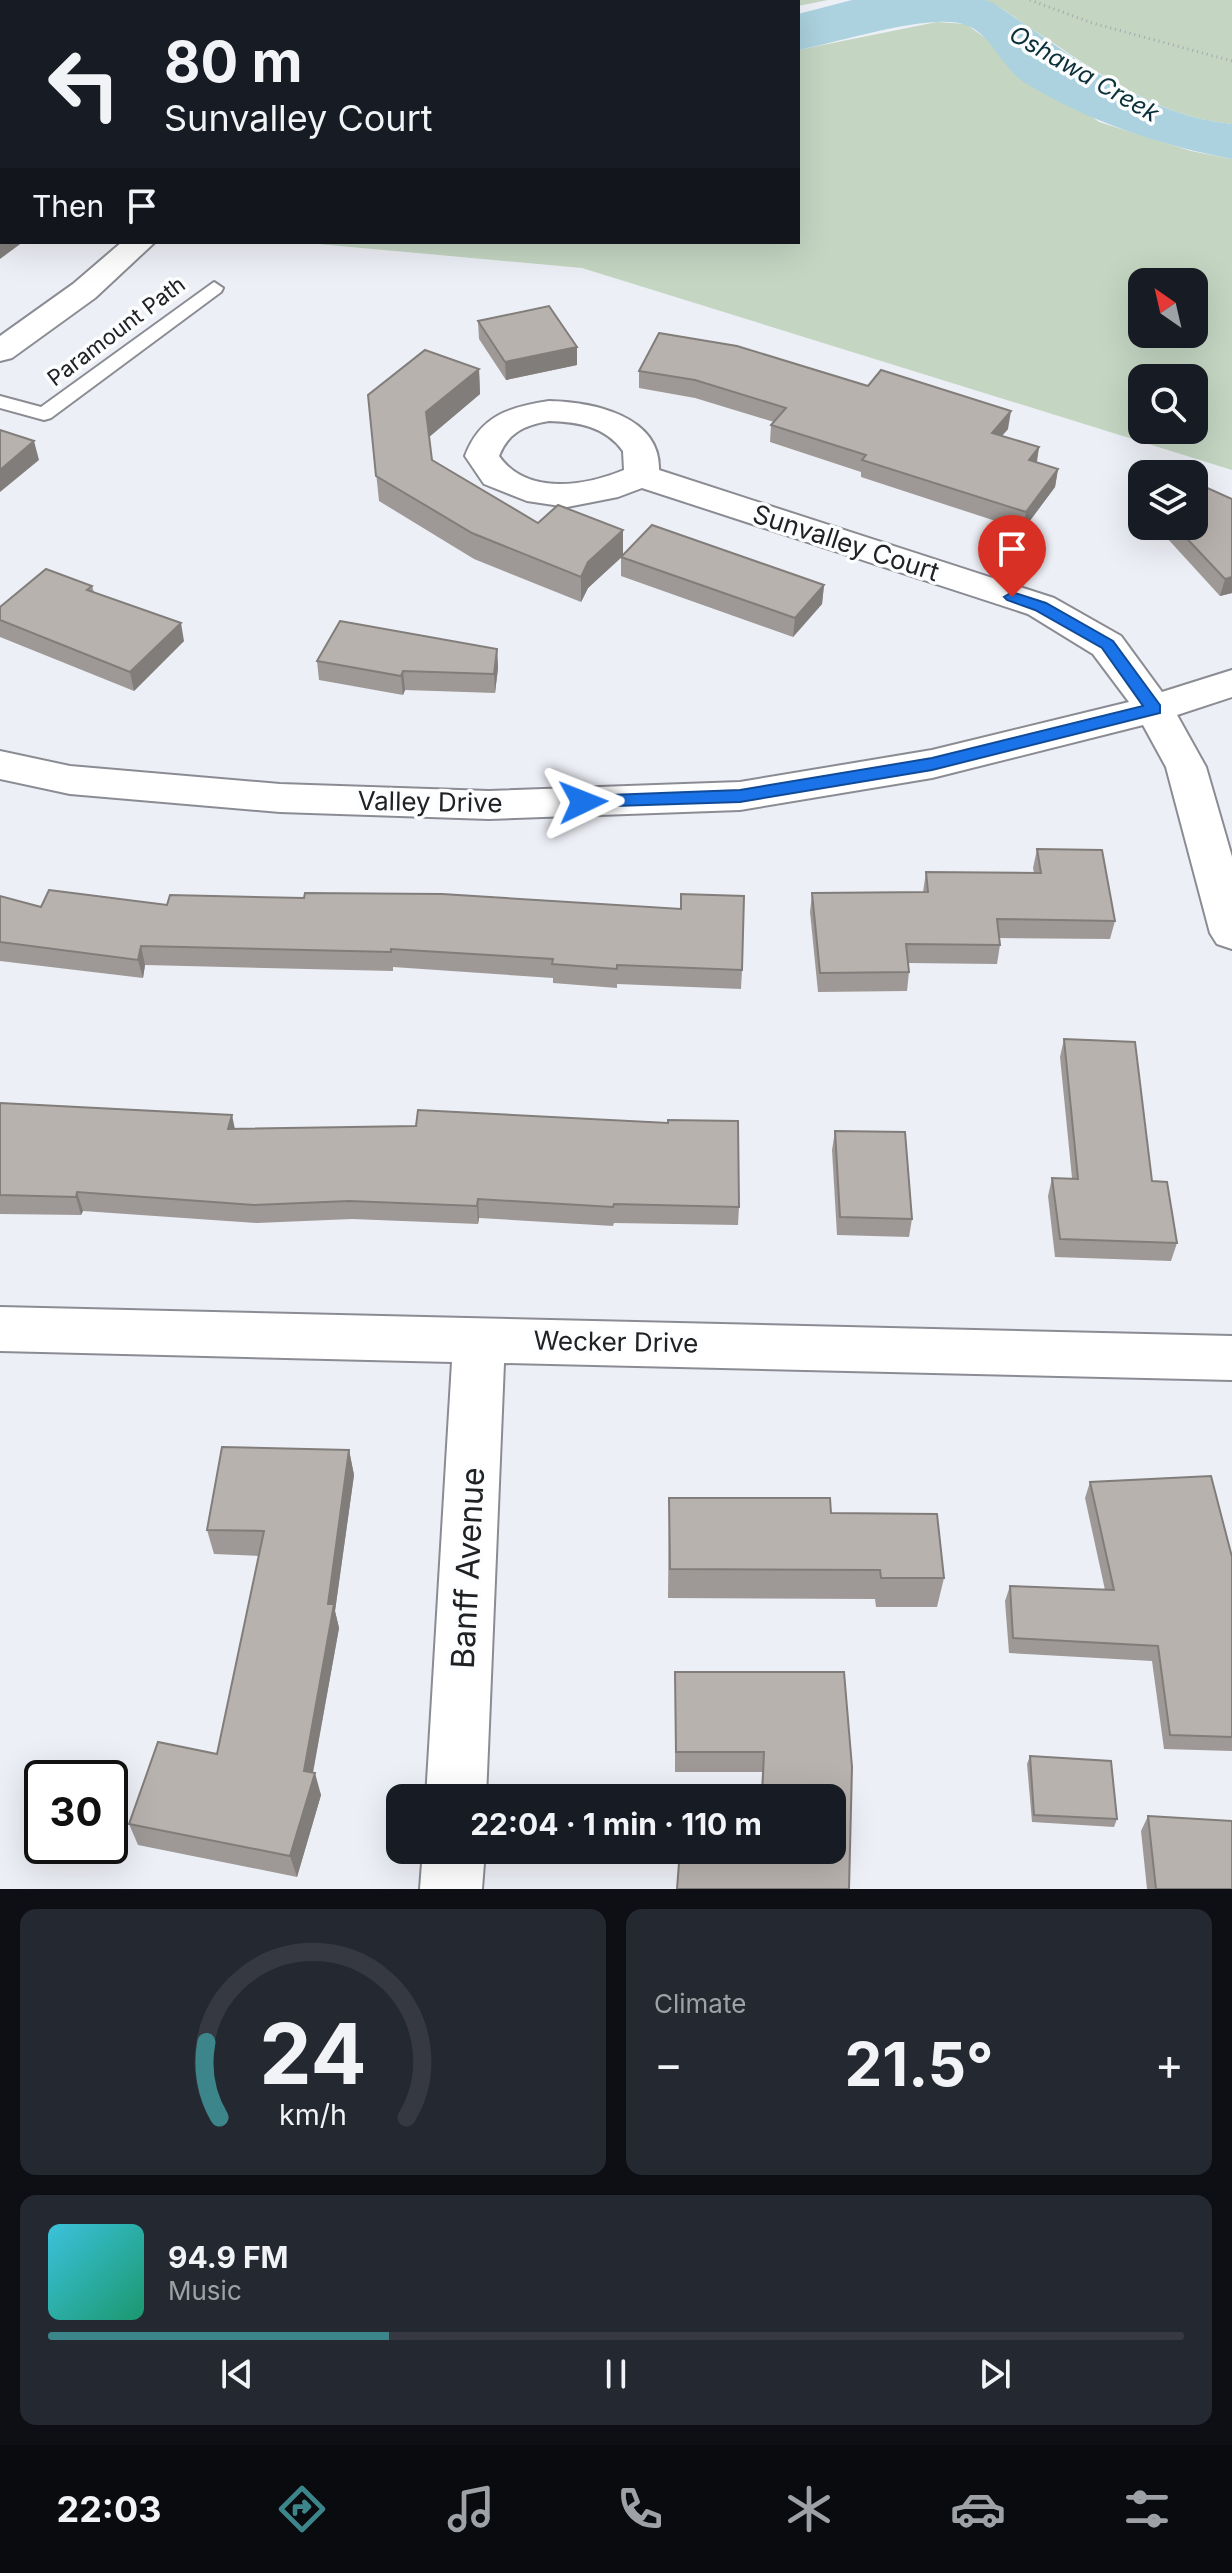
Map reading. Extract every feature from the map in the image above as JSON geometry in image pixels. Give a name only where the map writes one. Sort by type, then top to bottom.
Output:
[{"type":"street","points":[[0,351],[84,291],[138,244]]},
{"type":"street","name":"Sunvalley Court","points":[[641,476],[1041,606],[1107,645],[1154,709],[1186,767],[1232,933]]},
{"type":"street","name":"Valley Drive","points":[[0,765],[70,780],[280,798],[489,805],[740,796],[932,764],[1154,709],[1232,683]]},
{"type":"street","name":"Wecker Drive","points":[[0,1329],[1232,1358]]},
{"type":"street","name":"Banff Avenue","points":[[457,1784],[479,1338]]},
{"type":"street","points":[[451,1889],[453,1864]]},
{"type":"lane","name":"Paramount Path","points":[[0,402],[44,414],[214,288]]},
{"type":"path","points":[[1030,0],[1092,23],[1232,61]]},
{"type":"green space","points":[[800,0],[828,0],[800,6]]},
{"type":"green space","points":[[985,0],[1232,0],[1232,124],[1179,112],[1130,91]]},
{"type":"green space","points":[[937,22],[966,24],[1099,122],[1191,151],[1232,159],[1232,470],[1208,460],[1148,444],[1208,444],[1208,364],[1128,364],[1128,438],[582,268],[318,244],[800,244],[800,50]]},
{"type":"water","name":"Oshawa Creek","points":[[852,0],[985,0],[1136,95],[1199,118],[1232,124],[1232,159],[1178,147],[1126,130],[1051,98],[1019,78],[983,36],[966,25],[931,22],[908,25],[800,50],[800,13]]},
{"type":"building","points":[[549,306],[577,347],[505,362],[478,321]]},
{"type":"building","points":[[659,333],[737,346],[868,386],[881,370],[1011,411],[992,433],[1039,447],[1029,460],[1058,469],[1026,512],[862,460],[866,455],[771,425],[786,408],[695,380],[639,371]]},
{"type":"building","points":[[425,350],[479,369],[426,412],[432,460],[538,523],[558,505],[623,530],[588,562],[581,577],[472,533],[376,476],[368,395]]},
{"type":"building","points":[[0,430],[34,441],[0,470]]},
{"type":"building","points":[[1208,488],[1232,499],[1232,577],[1225,579],[1188,540],[1208,540]]},
{"type":"building","points":[[652,525],[824,585],[795,618],[621,557]]},
{"type":"building","points":[[46,569],[92,586],[87,590],[181,623],[130,672],[0,620],[0,607]]},
{"type":"building","points":[[340,621],[497,649],[494,674],[403,671],[401,676],[317,661]]},
{"type":"building","points":[[1037,849],[1102,850],[1115,921],[997,919],[1000,945],[906,944],[909,972],[820,973],[812,893],[928,892],[926,872],[1041,873]]},
{"type":"building","points":[[49,890],[167,905],[170,895],[304,898],[305,893],[442,894],[681,909],[681,894],[744,896],[742,970],[617,965],[617,969],[552,964],[553,959],[391,949],[391,952],[141,946],[138,960],[0,942],[0,896],[41,907]]},
{"type":"building","points":[[1064,1039],[1135,1042],[1152,1181],[1167,1182],[1177,1243],[1060,1239],[1052,1178],[1078,1179]]},
{"type":"building","points":[[0,1103],[232,1115],[228,1129],[416,1126],[418,1110],[668,1123],[668,1120],[738,1121],[739,1207],[614,1204],[613,1207],[478,1199],[477,1206],[349,1201],[254,1205],[77,1192],[76,1197],[0,1195]]},
{"type":"building","points":[[835,1131],[905,1132],[912,1219],[840,1217]]},
{"type":"building","points":[[222,1447],[349,1450],[328,1604],[334,1604],[304,1771],[315,1773],[290,1856],[129,1824],[158,1742],[217,1754],[264,1531],[207,1530]]},
{"type":"building","points":[[1211,1476],[1232,1557],[1232,1737],[1170,1735],[1158,1646],[1013,1638],[1010,1586],[1114,1590],[1090,1482]]},
{"type":"building","points":[[669,1498],[830,1498],[831,1513],[937,1514],[944,1578],[881,1578],[880,1570],[670,1569]]},
{"type":"building","points":[[675,1672],[844,1672],[852,1767],[849,1889],[677,1889],[679,1864],[846,1864],[846,1784],[763,1784],[764,1752],[676,1752]]},
{"type":"building","points":[[1030,1756],[1111,1761],[1117,1819],[1034,1815]]},
{"type":"building","points":[[1148,1816],[1232,1821],[1232,1889],[1156,1889]]},
{"type":"route","points":[[583,802],[740,796],[932,764],[1154,709],[1107,645],[1041,606],[1012,597]]}]
